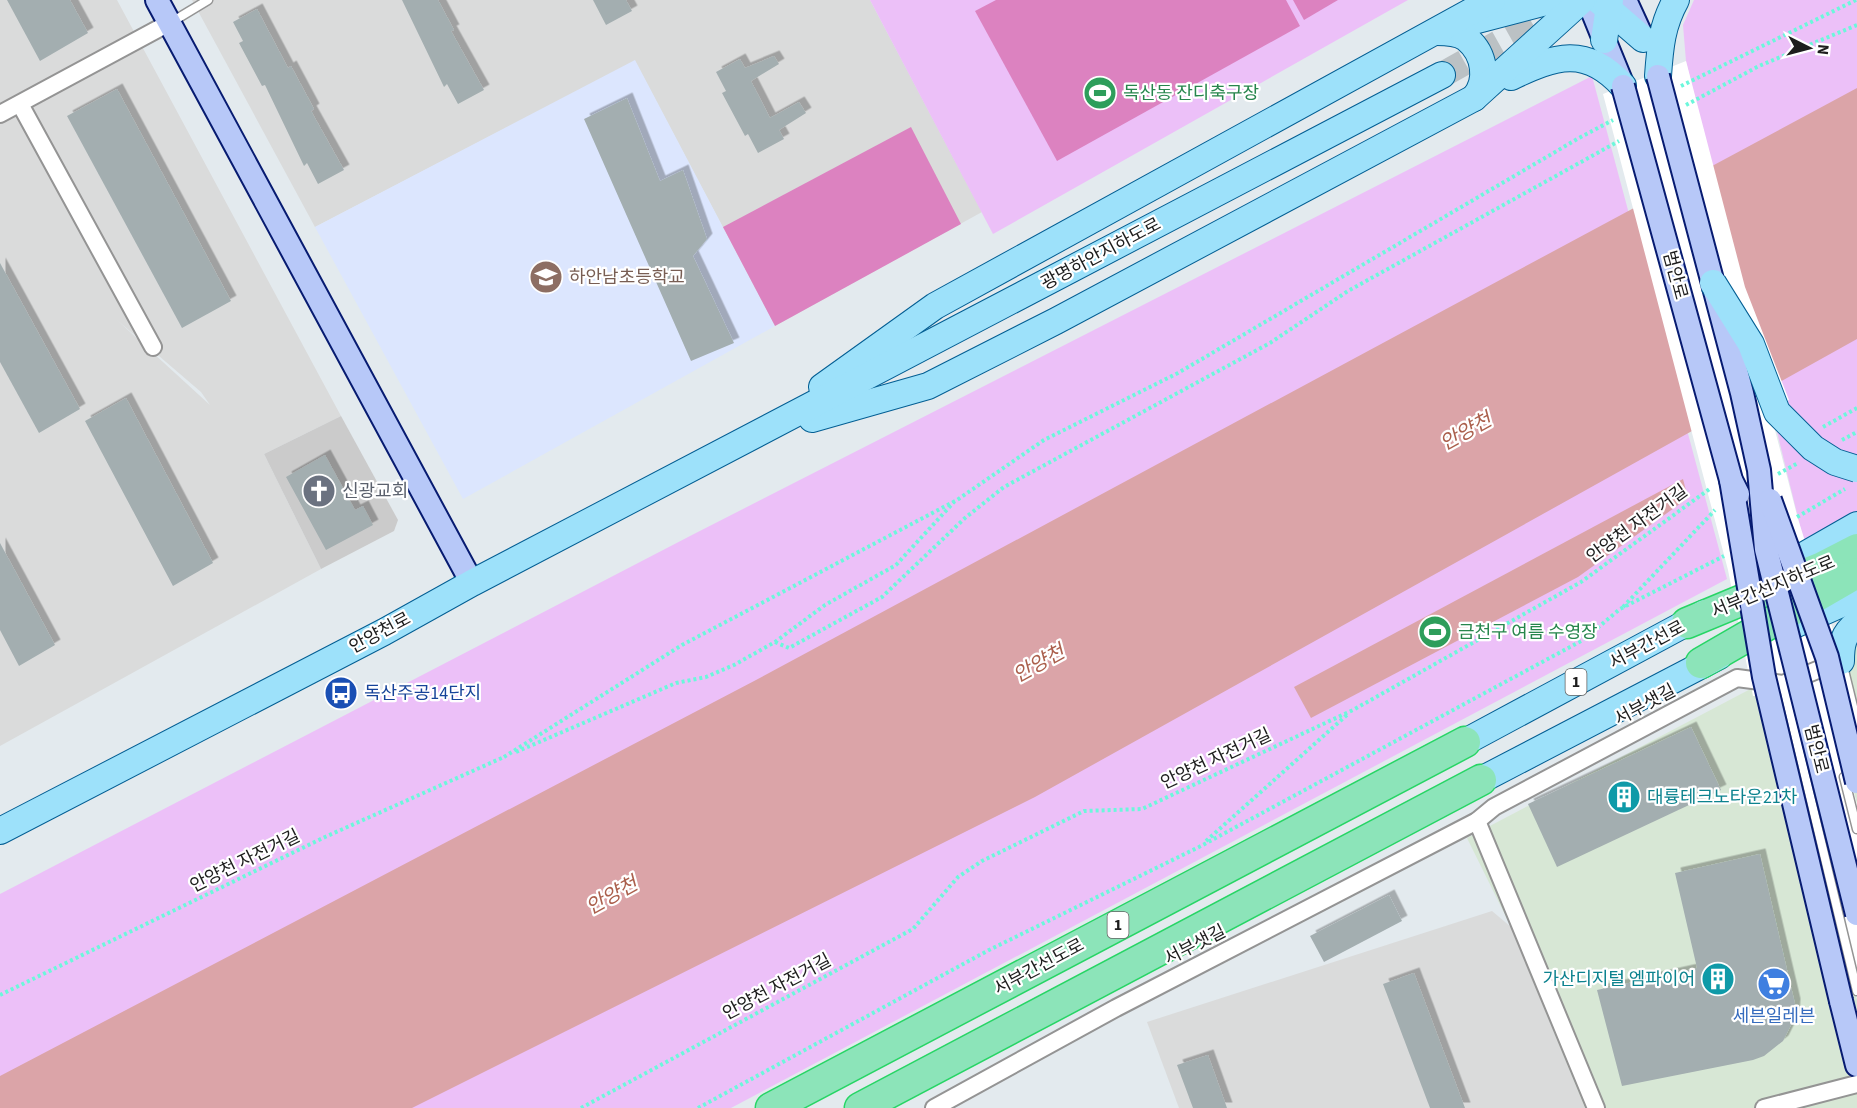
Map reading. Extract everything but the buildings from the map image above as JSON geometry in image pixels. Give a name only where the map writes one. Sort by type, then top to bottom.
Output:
[{"type":"highway","name":"서부간선지하도로","points":[[1687,623],[1822,567],[1857,549]]},
{"type":"highway","name":"서부간선지하도로","points":[[1701,663],[1857,573]]},
{"type":"highway","name":"서부간선도로","points":[[771,1108],[1465,742]]},
{"type":"highway","name":"1","points":[[860,1108],[1481,780]]},
{"type":"main road","points":[[157,0],[472,583]]},
{"type":"main road","points":[[760,434],[935,306],[1492,0]]},
{"type":"main road","points":[[1432,32],[1554,0]]},
{"type":"main road","points":[[1482,93],[1582,0]]},
{"type":"main road","points":[[1666,82],[1660,39],[1666,18],[1676,0]]},
{"type":"main road","points":[[1606,2],[1643,39]]},
{"type":"main road","points":[[1604,40],[1606,2]]},
{"type":"main road","points":[[1432,32],[1450,32],[1462,36],[1477,52],[1482,64],[1484,80],[1482,93]]},
{"type":"main road","name":"범안로","points":[[1643,39],[1666,82],[1759,470],[1766,549],[1857,914]]},
{"type":"main road","name":"범안로","points":[[1604,40],[1623,86],[1724,483],[1766,549]]},
{"type":"main road","points":[[760,434],[928,386],[1056,321],[1541,63],[1557,58],[1589,61],[1608,69],[1623,86]]},
{"type":"main road","name":"광명하안지하도로","points":[[760,434],[1442,75]]},
{"type":"main road","points":[[1713,284],[1751,344],[1777,412],[1813,448],[1841,465],[1853,478]]},
{"type":"main road","name":"안양천로","points":[[0,831],[760,434]]},
{"type":"main road","points":[[1759,470],[1827,657],[1857,782]]},
{"type":"main road","points":[[1724,483],[1764,677],[1849,996],[1857,1065]]},
{"type":"main road","name":"서부간선로","points":[[1465,742],[1687,623],[1857,525]]},
{"type":"main road","name":"1","points":[[1481,780],[1701,663],[1857,597]]},
{"type":"main road","points":[[1828,669],[1848,631],[1857,623]]},
{"type":"street","points":[[0,114],[169,23]]},
{"type":"street","points":[[20,104],[153,347]]},
{"type":"street","name":"서부샛길","points":[[934,1108],[1116,1008],[1477,821],[1494,807],[1737,678],[1783,684],[1828,669]]},
{"type":"street","points":[[1477,821],[1596,1108]]},
{"type":"street","points":[[1764,1108],[1857,1084]]},
{"type":"lane","points":[[169,23],[208,0]]},
{"type":"lane","points":[[1828,669],[1857,723]]},
{"type":"lane","points":[[1783,684],[1849,996]]},
{"type":"lane","points":[[1841,762],[1857,829]]},
{"type":"path","points":[[1666,82],[1856,0]]},
{"type":"path","points":[[1677,109],[1759,66],[1857,25]]},
{"type":"path","name":"안양천 자전거길","points":[[504,757],[682,645],[957,500],[1044,440],[1178,373],[1579,138],[1621,116]]},
{"type":"path","points":[[775,642],[789,648],[882,597],[965,518],[1004,487],[1270,343],[1348,291],[1627,136]]},
{"type":"path","points":[[1817,430],[1857,408]]},
{"type":"path","points":[[1789,521],[1853,478]]},
{"type":"path","name":"안양천 자전거길","points":[[581,1108],[913,929],[958,877],[982,861],[1084,811],[1142,809],[1353,710],[1581,582],[1698,496],[1724,483]]},
{"type":"path","name":"안양천 자전거길","points":[[0,995],[325,837],[676,683],[706,678],[735,666],[775,642],[825,605],[896,565],[957,500]]},
{"type":"path","points":[[698,1108],[989,950],[1199,847],[1583,640],[1620,609],[1726,555]]},
{"type":"path","points":[[1199,847],[1353,710]]},
{"type":"shaded area","points":[[0,0],[117,0],[341,416],[264,454],[321,569],[0,746]],"holes":[[[117,320],[201,392],[210,405]]]},
{"type":"shaded area","points":[[192,0],[870,0],[982,212],[775,326],[635,61],[315,227]]},
{"type":"shaded area","points":[[870,0],[1408,0],[993,234]]},
{"type":"shaded area","name":"독산동 잔디축구장","points":[[996,0],[1286,0],[1300,26],[1057,161],[975,11]]},
{"type":"shaded area","points":[[1293,0],[1338,0],[1304,20]]},
{"type":"shaded area","points":[[1694,0],[1857,0],[1857,517],[1805,546],[1686,61],[1683,25]]},
{"type":"shaded area","name":"하안남초등학교","points":[[635,60],[775,326],[463,499],[315,227]]},
{"type":"shaded area","points":[[1592,76],[1727,579],[731,1108],[0,1108],[0,894],[692,535]]},
{"type":"shaded area","points":[[911,127],[961,224],[775,326],[723,227]]},
{"type":"shaded area","points":[[341,416],[398,520],[394,531],[321,569],[264,454]]},
{"type":"shaded area","points":[[1857,633],[1857,1108],[1585,1108],[1511,927],[1467,838]]},
{"type":"shaded area","points":[[1492,911],[1511,927],[1585,1108],[1179,1108],[1147,1022]]},
{"type":"water","name":"안양천","points":[[1857,88],[1857,339],[1035,797],[412,1108],[0,1108],[0,1076],[756,680]]},
{"type":"water","name":"금천구 여름 수영장","points":[[1683,479],[1688,498],[1578,577],[1311,718],[1294,687]]},
{"type":"pier","points":[[1686,61],[1745,287],[1789,400],[1770,411],[1798,519],[1834,633],[1815,642],[1857,804],[1857,999],[1778,693],[1753,696],[1728,570],[1603,94]]},
{"type":"tunnel","points":[[1442,75],[1572,2]]},
{"type":"place","name":"독산동 잔디축구장","points":[[1100,93]]},
{"type":"place","name":"하안남초등학교","points":[[546,277]]},
{"type":"place","name":"신광교회","points":[[319,491]]},
{"type":"place","name":"금천구 여름 수영장","points":[[1435,632]]},
{"type":"place","name":"독산주공14단지","points":[[341,693]]},
{"type":"place","name":"대륭테크노타운21차","points":[[1624,797]]},
{"type":"place","name":"가산디지털 엠파이어","points":[[1718,979]]},
{"type":"place","name":"세븐일레븐","points":[[1774,984]]}]
